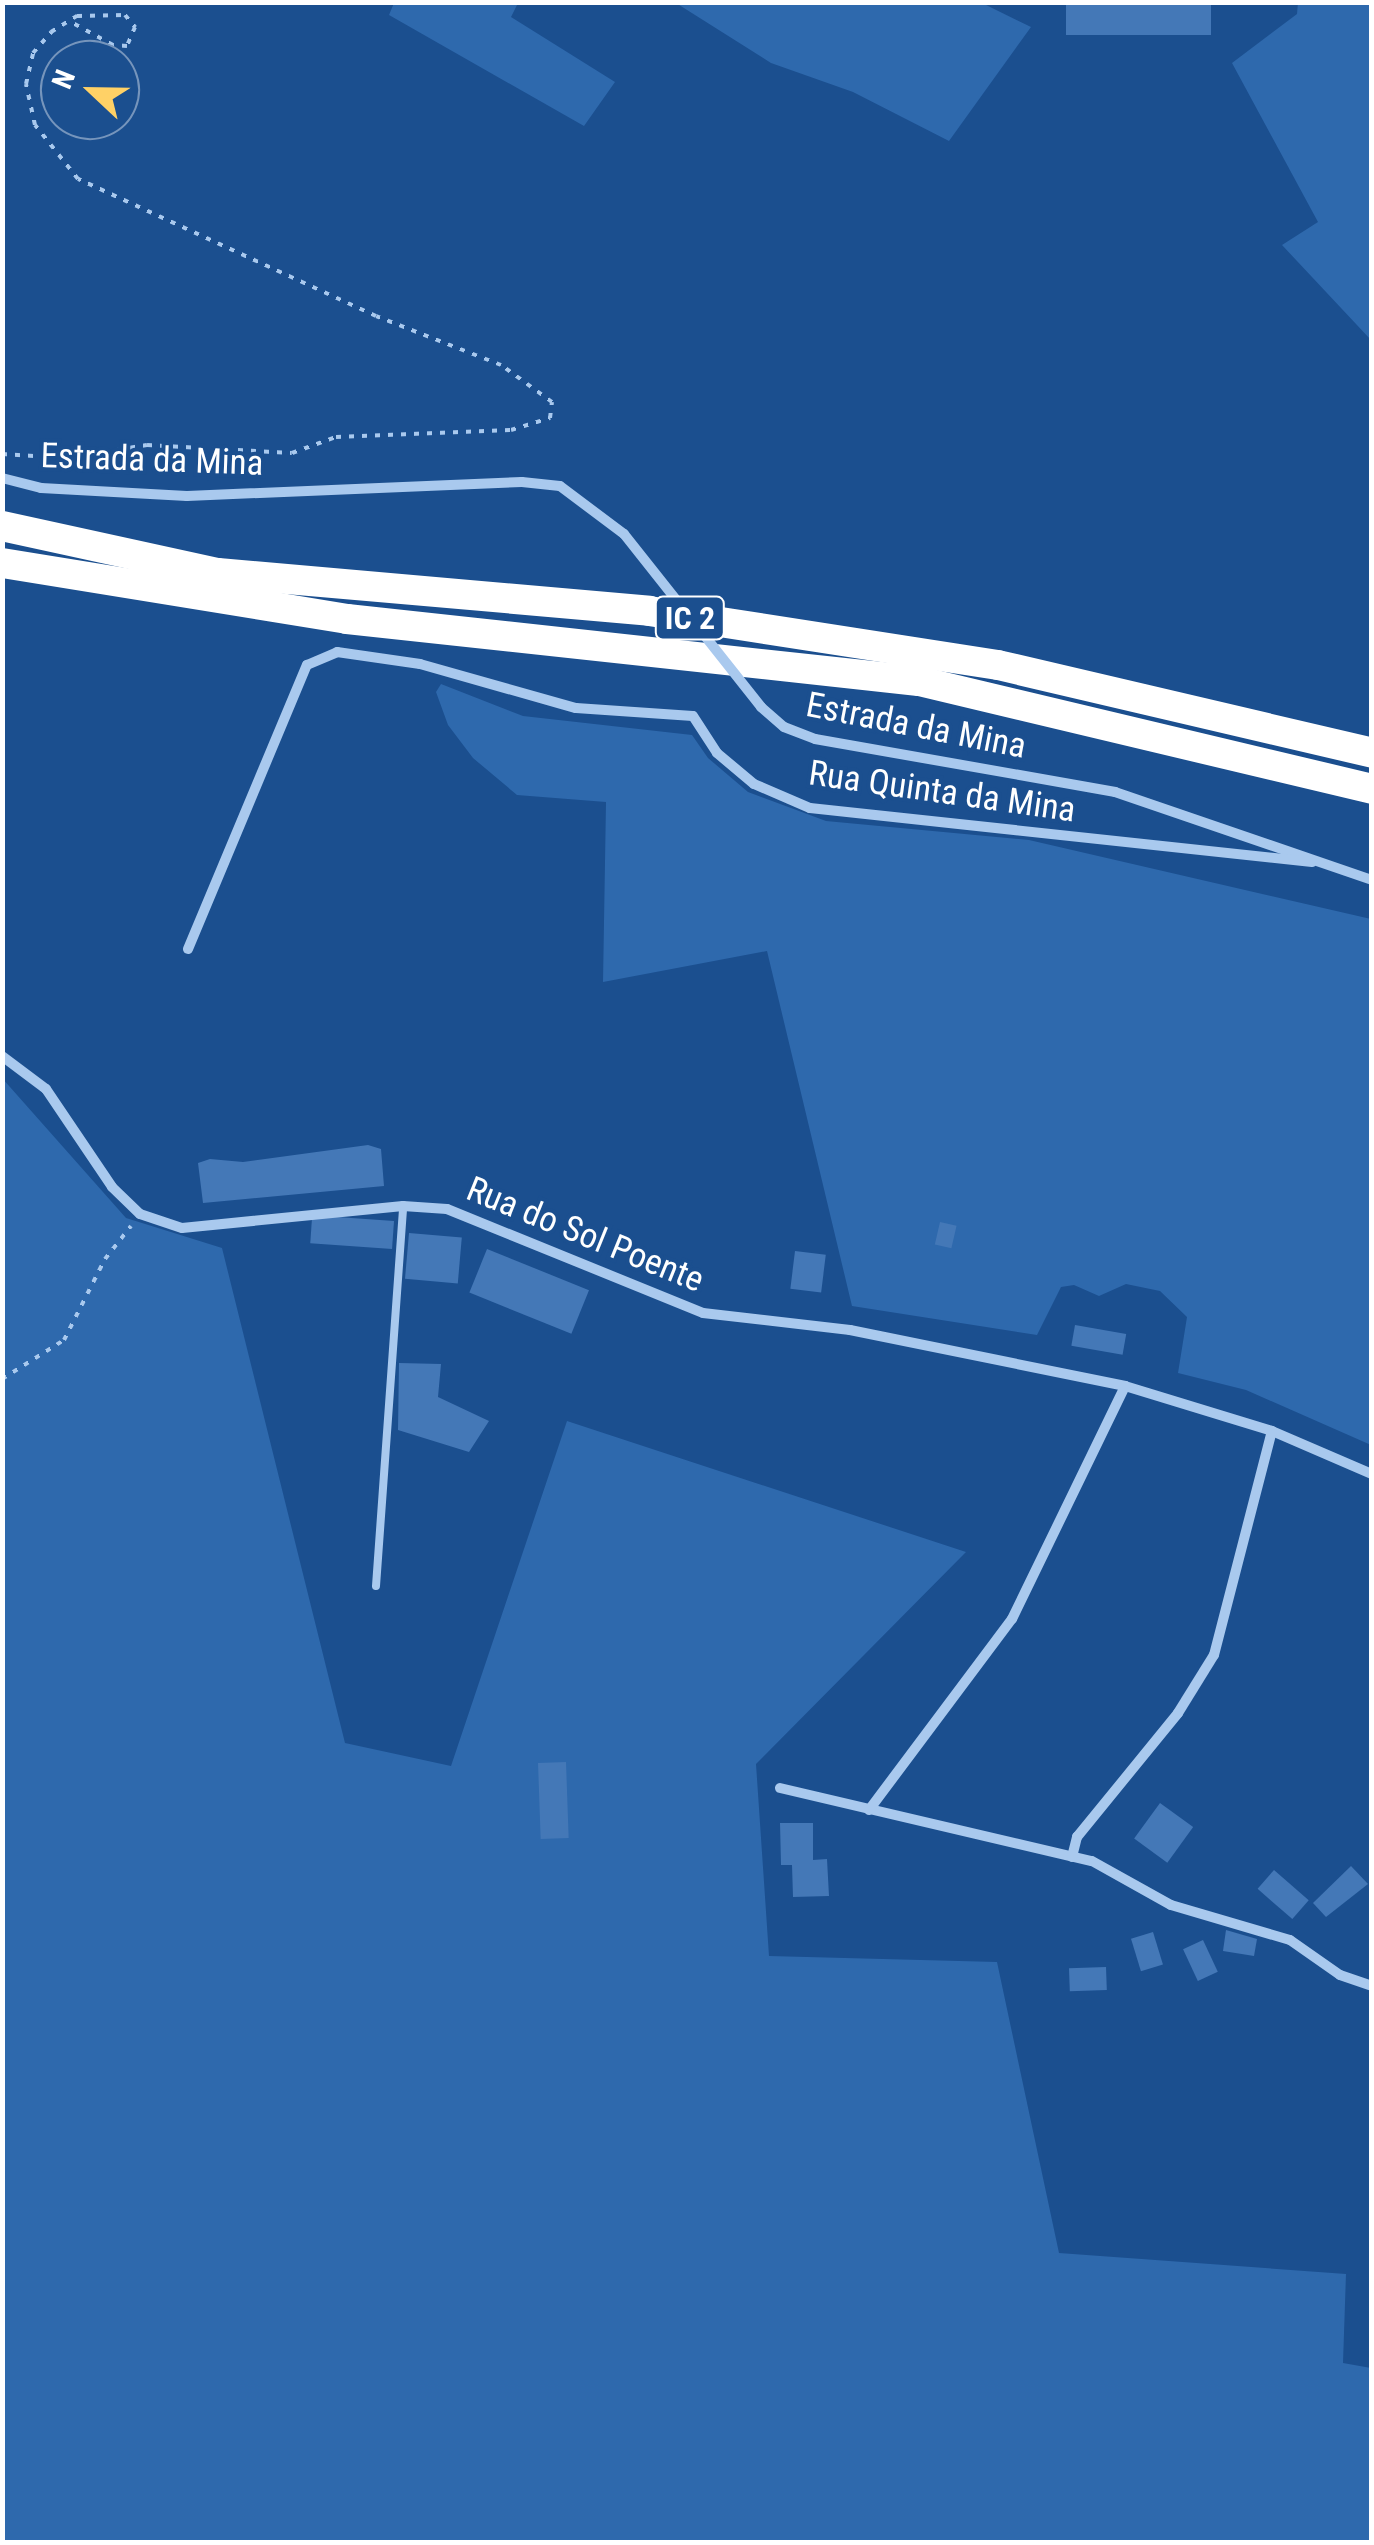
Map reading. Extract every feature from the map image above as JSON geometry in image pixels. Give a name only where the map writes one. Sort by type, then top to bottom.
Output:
[{"type":"highway","name":"IC 2","points":[[2,526],[218,573],[648,612],[998,665],[1372,753]]},
{"type":"highway","name":"IC 2","points":[[2,563],[347,618],[919,681],[1372,789]]},
{"type":"street","name":"Estrada da Mina","points":[[2,478],[41,488],[186,496],[522,482],[560,486],[624,534],[761,707],[784,727],[816,739],[1116,792],[1372,880]]},
{"type":"street","name":"Rua Quinta da Mina","points":[[188,948],[306,665],[337,652],[420,664],[576,708],[693,716],[717,754],[754,784],[810,808],[1312,862]]},
{"type":"street","points":[[2,1056],[46,1089],[112,1187],[140,1214]]},
{"type":"street","name":"Rua do Sol Poente","points":[[140,1214],[182,1228],[403,1206],[460,1212],[703,1313],[850,1330],[1125,1386],[1272,1431],[1372,1474]]},
{"type":"street","points":[[869,1810],[1012,1619],[1125,1386]]},
{"type":"street","points":[[1072,1856],[1077,1837],[1178,1713],[1214,1655],[1272,1431]]},
{"type":"street","points":[[780,1788],[1109,1868],[1171,1906],[1290,1940],[1340,1975],[1372,1986]]},
{"type":"lane","points":[[376,1586],[403,1206]]},
{"type":"path","points":[[2,454],[66,458],[148,445],[292,453],[336,437],[511,430],[550,418],[552,402],[502,365],[376,316],[78,179],[35,125],[26,84],[34,53],[69,21],[105,12],[125,15],[135,27],[127,46],[113,45],[69,21]]},
{"type":"path","points":[[2,1379],[64,1340],[105,1260],[140,1214]]},
{"type":"shaded area","points":[[1298,2],[1371,3],[1371,340],[1282,245],[1318,222],[1232,63],[1297,14]]},
{"type":"shaded area","points":[[394,3],[518,3],[511,17],[615,82],[584,126],[389,15]]},
{"type":"shaded area","points":[[676,3],[982,3],[1031,27],[949,141],[853,92],[771,63]]},
{"type":"shaded area","points":[[441,684],[523,716],[692,735],[708,758],[748,792],[826,821],[1029,840],[1371,919],[1371,1445],[1246,1390],[1178,1373],[1187,1317],[1160,1291],[1126,1284],[1099,1296],[1074,1285],[1061,1287],[1037,1335],[852,1306],[767,951],[603,982],[606,802],[517,795],[473,758],[448,725],[436,692]]},
{"type":"shaded area","points":[[2,1078],[126,1218],[222,1248],[345,1743],[451,1766],[567,1421],[966,1552],[756,1764],[769,1956],[997,1962],[1059,2253],[1346,2274],[1343,2363],[1371,2368],[1371,2542],[3,2542]]},
{"type":"building","points":[[1066,2],[1211,2],[1211,35],[1066,35]]},
{"type":"building","points":[[368,1145],[381,1149],[384,1186],[203,1203],[198,1163],[210,1159],[243,1162]]},
{"type":"building","points":[[312,1215],[394,1221],[392,1249],[310,1243]]},
{"type":"building","points":[[940,1222],[957,1226],[951,1248],[935,1244]]},
{"type":"building","points":[[409,1233],[462,1238],[458,1283],[405,1279]]},
{"type":"building","points":[[487,1249],[589,1290],[571,1334],[469,1293]]},
{"type":"building","points":[[795,1251],[826,1255],[821,1292],[790,1289]]},
{"type":"building","points":[[1075,1325],[1126,1334],[1123,1355],[1071,1346]]},
{"type":"building","points":[[399,1363],[441,1364],[438,1397],[489,1421],[469,1452],[398,1430]]},
{"type":"building","points":[[566,1762],[569,1838],[541,1839],[538,1763]]},
{"type":"building","points":[[1160,1803],[1193,1827],[1167,1863],[1134,1839]]},
{"type":"building","points":[[780,1823],[813,1823],[813,1860],[827,1859],[829,1896],[793,1897],[792,1865],[781,1865]]},
{"type":"building","points":[[1351,1866],[1368,1884],[1326,1917],[1313,1903]]},
{"type":"building","points":[[1274,1870],[1309,1900],[1292,1919],[1258,1889]]},
{"type":"building","points":[[1226,1930],[1257,1939],[1254,1956],[1223,1951]]},
{"type":"building","points":[[1153,1932],[1163,1965],[1141,1971],[1131,1939]]},
{"type":"building","points":[[1203,1940],[1218,1972],[1198,1981],[1183,1949]]},
{"type":"building","points":[[1106,1967],[1107,1990],[1070,1991],[1069,1968]]}]
